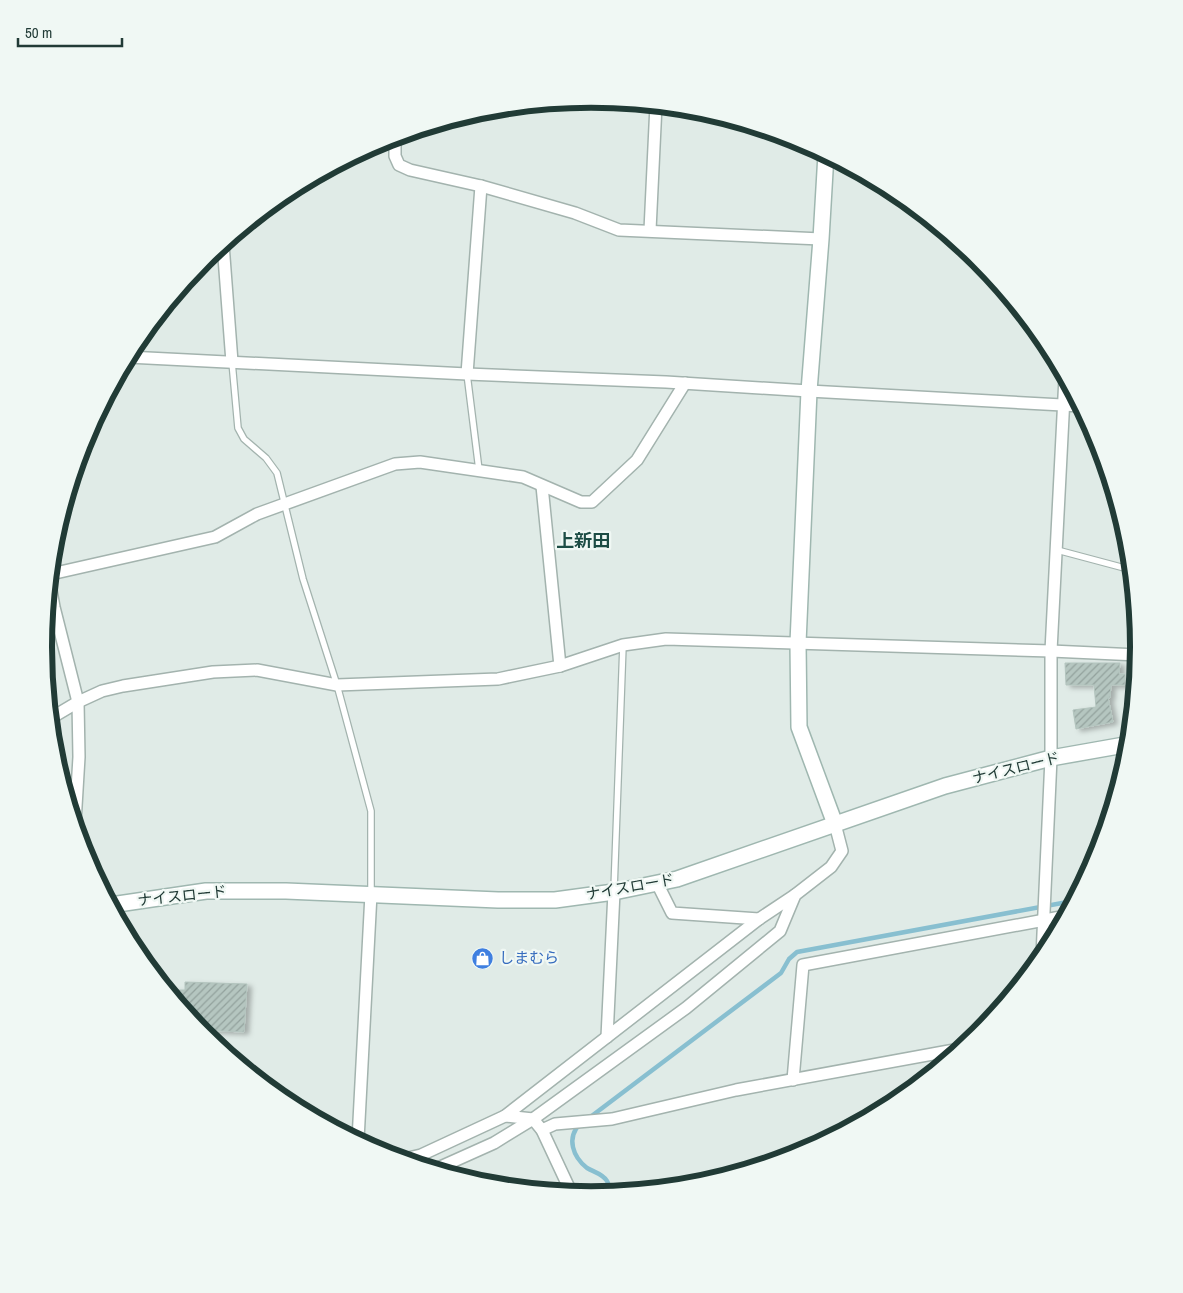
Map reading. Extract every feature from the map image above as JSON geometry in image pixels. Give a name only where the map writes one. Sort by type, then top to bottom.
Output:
[{"type":"street","points":[[650,230],[656,111]]},
{"type":"street","points":[[395,145],[395,156],[399,165],[410,170],[481,186],[575,214],[619,230],[821,239]]},
{"type":"street","points":[[416,1156],[505,1116],[760,919],[831,867],[842,850],[835,824],[799,727],[798,643],[809,391],[826,161]]},
{"type":"street","points":[[467,374],[481,186]]},
{"type":"street","points":[[224,252],[232,362]]},
{"type":"street","points":[[137,357],[685,383],[1074,406]]},
{"type":"street","points":[[58,573],[215,537],[257,514],[395,464],[420,462],[523,477],[581,502],[592,502],[637,460],[685,383]]},
{"type":"street","points":[[1043,941],[1051,758],[1051,650],[1065,389]]},
{"type":"street","points":[[542,486],[560,666]]},
{"type":"street","points":[[54,616],[78,702],[80,757],[76,804]]},
{"type":"street","points":[[57,715],[102,691],[213,672],[257,670],[336,686],[498,679],[560,666],[623,645],[666,639],[1051,650],[1130,655]]},
{"type":"street","name":"ナイスロード","points":[[118,904],[206,891],[286,891],[498,900],[546,900],[614,892],[677,879],[945,786],[1051,758],[1121,746]]},
{"type":"street","points":[[657,884],[672,913],[760,919]]},
{"type":"street","points":[[607,1038],[614,892]]},
{"type":"street","points":[[358,1132],[371,894]]},
{"type":"street","points":[[445,1165],[494,1142],[533,1119],[686,1008],[780,931],[795,895]]},
{"type":"street","points":[[793,1080],[802,965],[1057,918]]},
{"type":"street","points":[[542,1130],[555,1124],[612,1119],[736,1090],[946,1052]]},
{"type":"street","points":[[505,1116],[533,1119],[542,1130],[568,1185]]},
{"type":"lane","points":[[232,362],[238,428],[244,439],[266,458],[277,473],[303,579],[336,686],[371,812],[371,894]]},
{"type":"lane","points":[[467,374],[479,470]]},
{"type":"lane","points":[[1057,550],[1125,568]]},
{"type":"lane","points":[[614,892],[623,645]]},
{"type":"building","points":[[1065,663],[1120,663],[1119,674],[1125,674],[1125,685],[1111,685],[1110,698],[1108,697],[1113,722],[1076,729],[1073,710],[1096,707],[1094,685],[1066,685]]},
{"type":"building","points":[[185,982],[247,984],[244,1032],[213,1031],[176,990],[185,990]]},
{"type":"waterway","points":[[589,1118],[781,973],[789,959],[797,952],[1065,902]]},
{"type":"waterway","points":[[580,1124],[573,1135],[572,1141],[575,1153],[582,1164],[601,1175],[608,1185]]},
{"type":"place","name":"しまむら","points":[[483,958]]},
{"type":"district","name":"上新田","points":[[583,541]]}]
